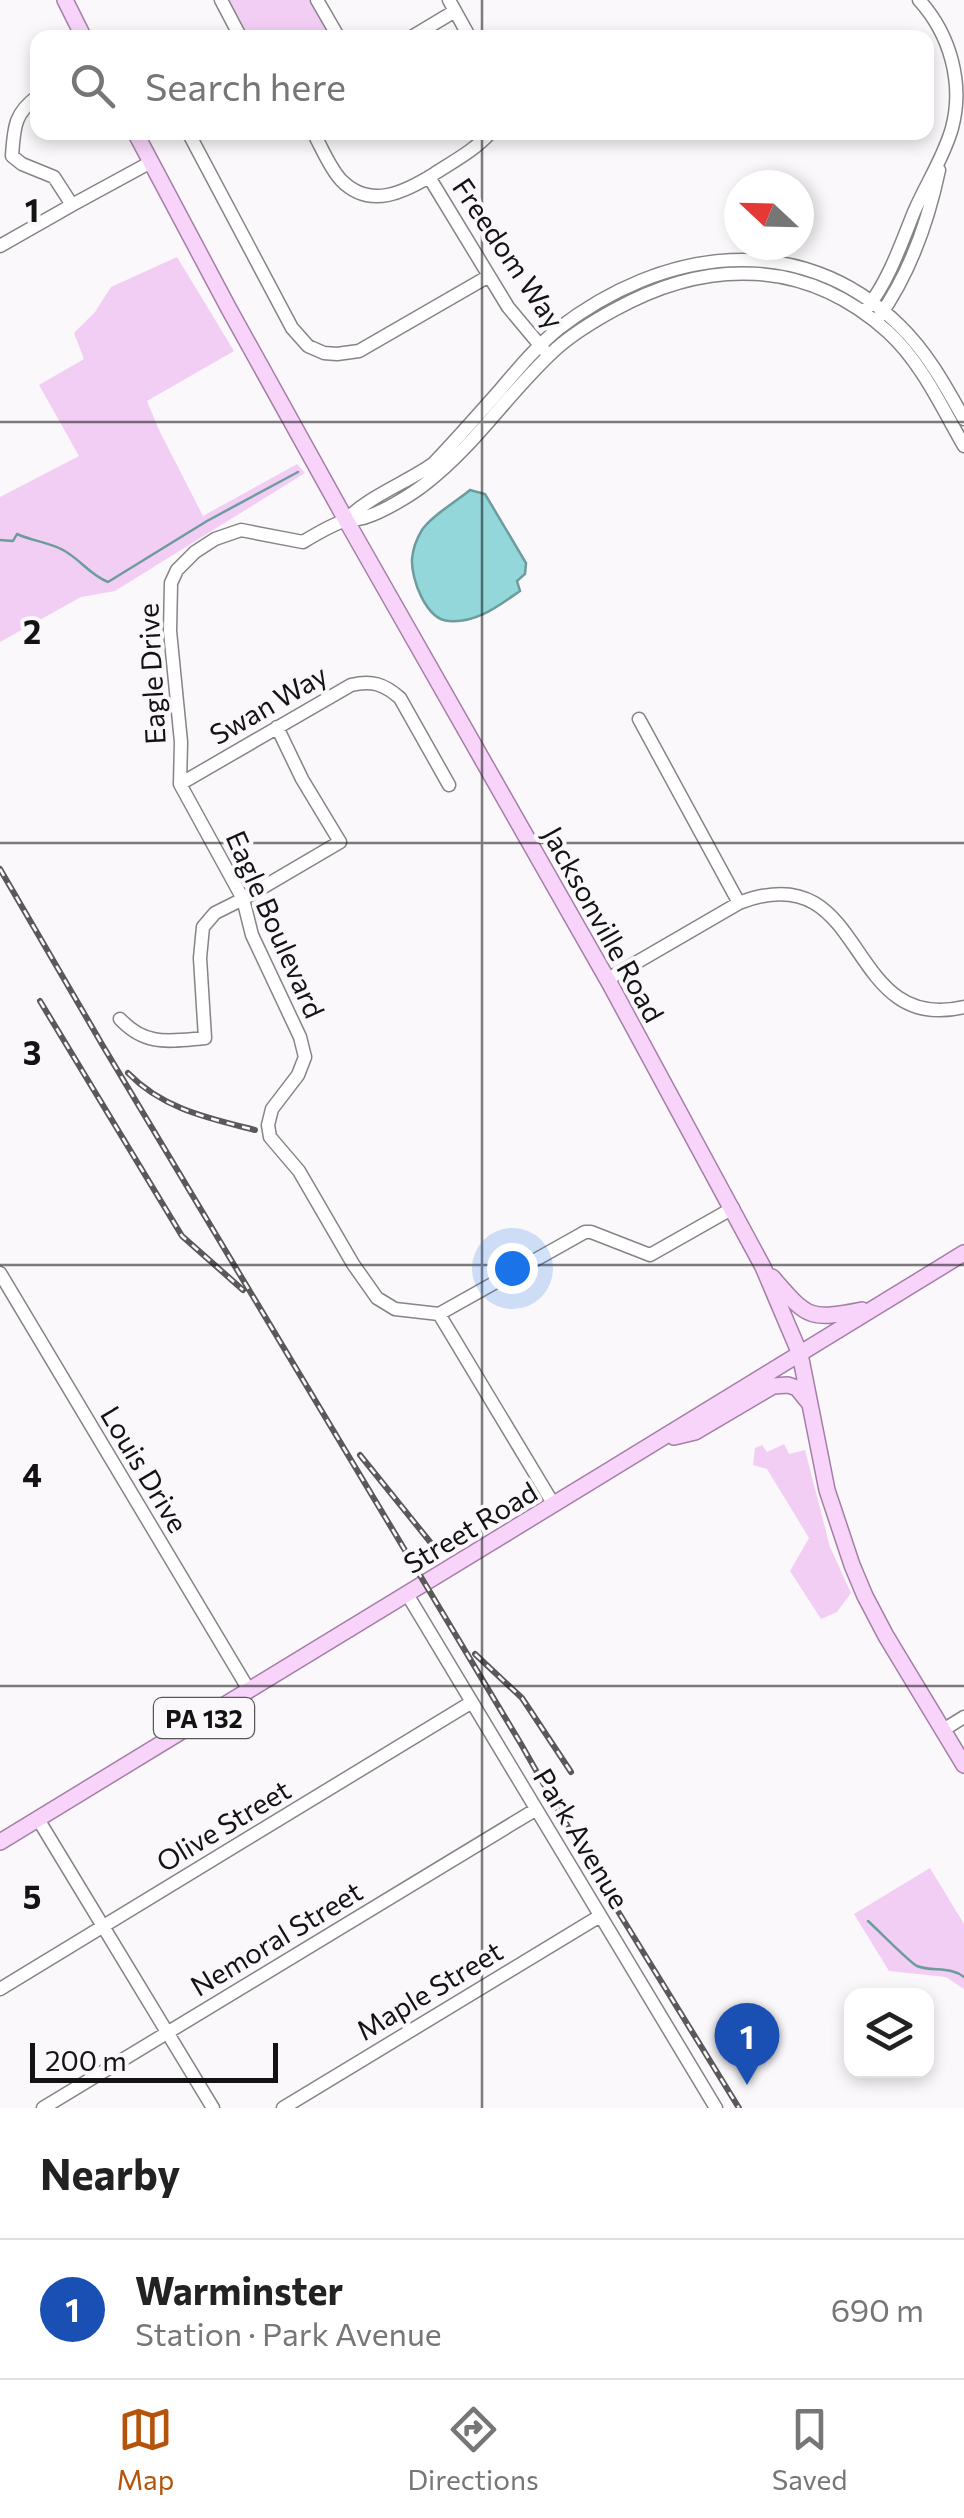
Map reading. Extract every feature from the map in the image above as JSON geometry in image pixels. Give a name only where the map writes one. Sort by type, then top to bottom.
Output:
[{"type":"main road","points":[[65,0],[80,30]]},
{"type":"main road","name":"Jacksonville Road","points":[[140,140],[346,520],[608,979],[763,1266],[800,1354],[831,1505],[858,1580],[886,1636],[964,1765]]},
{"type":"main road","name":"Street Road","points":[[0,1842],[964,1253]]},
{"type":"main road","points":[[763,1266],[800,1308],[816,1317],[876,1307]]},
{"type":"main road","points":[[660,1440],[695,1432],[773,1386],[796,1388],[812,1406]]},
{"type":"street","points":[[221,0],[236,30]]},
{"type":"street","points":[[317,0],[334,30]]},
{"type":"street","points":[[873,312],[905,273],[918,242],[955,110],[959,69],[941,30],[919,0]]},
{"type":"street","points":[[420,30],[452,6],[466,30]]},
{"type":"street","points":[[30,102],[22,108],[13,133],[12,156],[54,176],[72,205]]},
{"type":"street","points":[[192,140],[292,328],[308,346],[330,354],[358,350],[488,276]]},
{"type":"street","points":[[318,140],[340,179],[358,191],[386,197],[429,177],[484,140]]},
{"type":"street","points":[[0,246],[150,162]]},
{"type":"street","name":"Freedom Way","points":[[429,177],[508,307],[544,351]]},
{"type":"street","points":[[346,520],[366,518],[434,477],[465,450],[544,351],[633,300],[667,285],[712,274],[756,274],[793,280],[873,312],[910,336],[964,418]]},
{"type":"street","points":[[873,312],[918,368],[964,446]]},
{"type":"street","name":"Eagle Drive","points":[[180,784],[181,742],[170,631],[171,583],[178,570],[215,538],[241,530],[303,542],[346,520]]},
{"type":"street","name":"Swan Way","points":[[180,784],[352,685],[368,681],[388,687],[400,698],[450,785]]},
{"type":"street","points":[[638,720],[739,903]]},
{"type":"street","points":[[120,1019],[136,1033],[154,1040],[205,1038],[200,958],[203,927],[210,916],[340,842],[303,781],[277,727]]},
{"type":"street","name":"Eagle Boulevard","points":[[180,784],[243,899],[252,935],[305,1057],[298,1075],[272,1108],[270,1137],[300,1171],[377,1298],[395,1309],[438,1314]]},
{"type":"street","points":[[608,979],[739,903],[769,894],[789,894],[810,900],[839,922],[873,975],[892,993],[922,1008],[964,1007]]},
{"type":"street","points":[[554,1504],[438,1314],[585,1232],[650,1256],[733,1208]]},
{"type":"street","name":"Louis Drive","points":[[0,1274],[249,1690]]},
{"type":"street","name":"Park Avenue","points":[[407,1594],[716,2108]]},
{"type":"street","name":"Olive Street","points":[[0,1989],[472,1702]]},
{"type":"street","points":[[944,1730],[964,1717]]},
{"type":"street","name":"Nemoral Street","points":[[44,2108],[535,1810]]},
{"type":"street","points":[[38,1818],[213,2108]]},
{"type":"street","name":"Maple Street","points":[[283,2108],[600,1916]]},
{"type":"shaded area","points":[[227,0],[309,0],[327,30],[242,30]]},
{"type":"shaded area","points":[[177,257],[234,351],[147,401],[203,516],[297,464],[305,473],[115,591],[81,597],[0,642],[0,497],[79,456],[39,385],[84,359],[74,333],[95,312],[111,287]]},
{"type":"shaded area","points":[[784,1444],[789,1454],[805,1450],[830,1547],[851,1593],[837,1612],[821,1619],[790,1571],[809,1538],[767,1469],[753,1465],[755,1448],[762,1445],[767,1452]]},
{"type":"shaded area","points":[[930,1868],[964,1924],[964,1989],[946,1977],[889,1971],[854,1914]]},
{"type":"water","points":[[470,490],[485,494],[526,563],[525,574],[517,581],[520,591],[495,608],[469,619],[449,621],[433,614],[422,597],[414,577],[413,555],[426,525]]},
{"type":"waterway","points":[[0,540],[13,541],[17,534],[57,547],[108,582],[207,521],[298,472]]},
{"type":"waterway","points":[[868,1921],[917,1966],[953,1971],[964,1977]]},
{"type":"railway","points":[[0,869],[592,1869],[739,2108]]},
{"type":"railway","points":[[40,1001],[182,1236],[243,1290]]},
{"type":"railway","points":[[128,1073],[171,1104],[255,1130]]},
{"type":"railway","points":[[360,1455],[435,1548]]},
{"type":"railway","points":[[475,1654],[522,1698],[571,1772]]},
{"type":"place","name":"Warminster","points":[[747,2085]]}]
